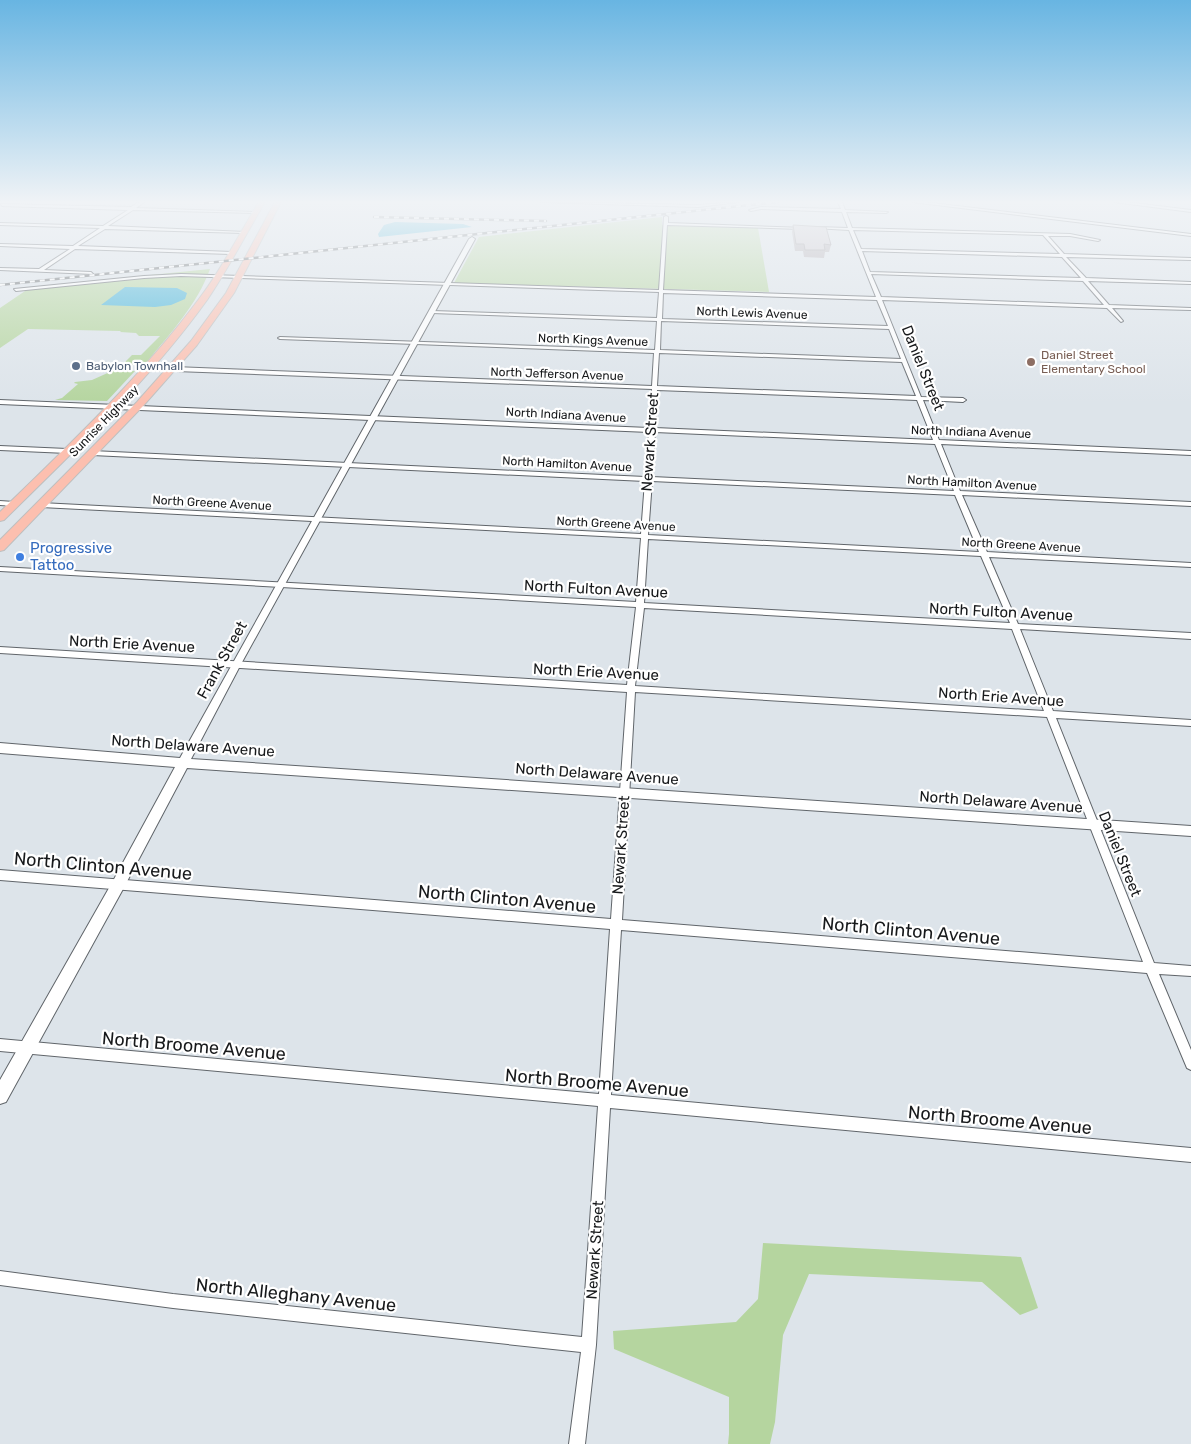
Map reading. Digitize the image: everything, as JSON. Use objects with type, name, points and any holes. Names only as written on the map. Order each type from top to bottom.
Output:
[{"type":"highway","name":"Sunrise Highway","points":[[0,518],[149,368],[187,321],[221,269]]},
{"type":"highway","name":"Sunrise Highway","points":[[0,547],[172,369],[215,316],[244,269]]},
{"type":"street","points":[[8,269],[91,273]]},
{"type":"street","name":"Frank Street","points":[[0,1096],[118,885],[236,664],[455,269]]},
{"type":"street","name":"Newark Street","points":[[577,1444],[589,1345],[631,688],[640,605],[662,269]]},
{"type":"street","name":"Daniel Street","points":[[868,269],[958,494],[1015,626],[1150,968],[1191,1064]]},
{"type":"street","points":[[1074,269],[1121,321]]},
{"type":"street","points":[[870,273],[1191,283]]},
{"type":"street","points":[[16,290],[159,276],[1191,309]]},
{"type":"street","name":"North Lewis Avenue","points":[[432,312],[892,328]]},
{"type":"street","name":"North Kings Avenue","points":[[280,338],[905,361]]},
{"type":"street","name":"North Jefferson Avenue","points":[[149,368],[964,400]]},
{"type":"street","name":"North Indiana Avenue","points":[[0,402],[1191,453]]},
{"type":"street","points":[[0,448],[67,452]]},
{"type":"street","name":"North Hamilton Avenue","points":[[92,453],[1191,504]]},
{"type":"street","points":[[0,504],[14,504]]},
{"type":"street","name":"North Greene Avenue","points":[[41,505],[1191,565]]},
{"type":"street","name":"North Fulton Avenue","points":[[0,569],[1191,636]]},
{"type":"street","name":"North Erie Avenue","points":[[0,650],[1191,722]]},
{"type":"street","name":"North Delaware Avenue","points":[[0,748],[183,763],[1191,831]]},
{"type":"street","name":"North Clinton Avenue","points":[[0,875],[1191,971]]},
{"type":"street","name":"North Broome Avenue","points":[[0,1045],[1191,1155]]},
{"type":"street","name":"North Alleghany Avenue","points":[[0,1278],[173,1301],[589,1345]]},
{"type":"green space","points":[[210,269],[191,306],[174,329],[147,362],[137,365],[125,362],[132,355],[141,355],[160,336],[139,336],[136,333],[121,331],[28,329],[0,348],[0,308],[31,287]]},
{"type":"green space","points":[[461,269],[765,269],[769,292],[454,283]]},
{"type":"green space","points":[[119,370],[135,371],[107,401],[55,400],[62,398],[78,384],[75,382],[92,380]]},
{"type":"green space","points":[[763,1243],[1021,1257],[1038,1308],[1020,1315],[982,1282],[809,1274],[783,1335],[775,1422],[770,1444],[728,1444],[729,1397],[614,1349],[613,1331],[736,1322],[758,1299]]},
{"type":"water","points":[[125,287],[177,288],[187,293],[185,299],[171,305],[155,307],[101,305]]},
{"type":"railway","points":[[0,285],[146,269]]},
{"type":"place","name":"Daniel Street Elementary School","points":[[1031,362]]},
{"type":"place","name":"Babylon Townhall","points":[[76,366]]},
{"type":"place","name":"Progressive Tattoo","points":[[20,557]]}]
